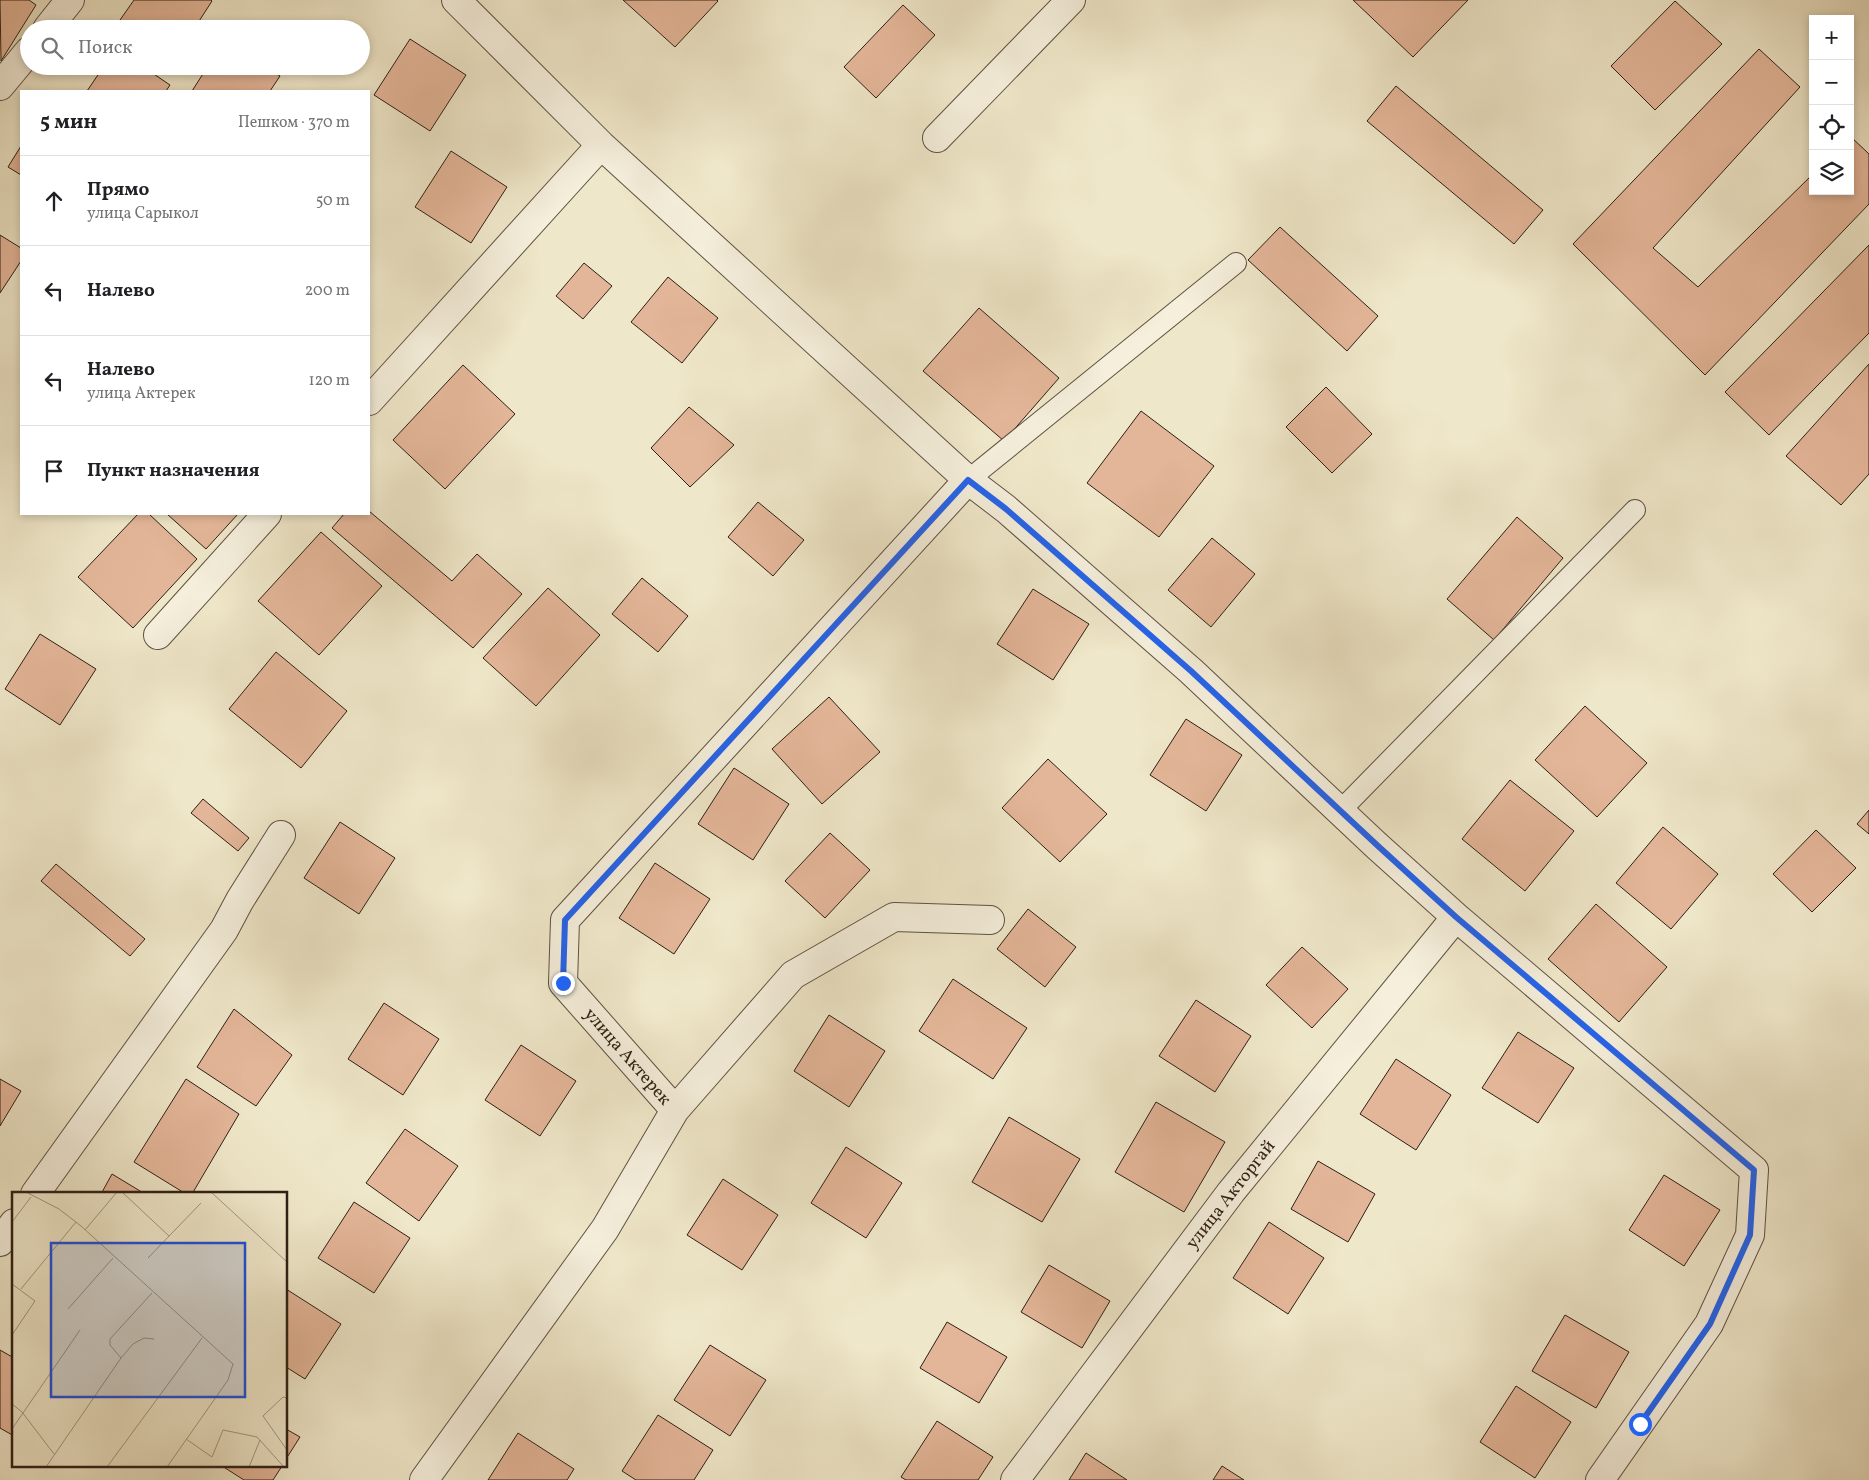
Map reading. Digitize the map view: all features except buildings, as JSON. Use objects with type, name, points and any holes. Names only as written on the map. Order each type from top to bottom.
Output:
[{"type":"street","points":[[53,20],[70,0]]},
{"type":"street","points":[[456,0],[601,145],[968,480],[1006,509],[1191,671],[1456,917],[1754,1170],[1750,1235],[1710,1324],[1600,1480]]},
{"type":"street","points":[[937,138],[1070,0]]},
{"type":"street","points":[[0,86],[20,62]]},
{"type":"street","points":[[370,400],[601,145]]},
{"type":"street","name":"улица Актерек","points":[[424,1480],[605,1229],[675,1110],[563,983],[565,920],[968,480]]},
{"type":"street","points":[[158,635],[266,515]]},
{"type":"street","points":[[35,1192],[224,930],[240,900],[281,835]]},
{"type":"street","points":[[675,1110],[793,974],[894,917],[990,920]]},
{"type":"street","name":"улица Акторгай","points":[[1015,1480],[1231,1192],[1456,917]]},
{"type":"street","points":[[0,1242],[12,1226]]},
{"type":"lane","points":[[968,480],[1236,263]]},
{"type":"lane","points":[[1340,811],[1635,510]]},
{"type":"route","points":[[563,983],[565,920],[968,480],[1006,509],[1191,671],[1456,917],[1754,1170],[1750,1235],[1710,1324],[1640,1424]]}]
